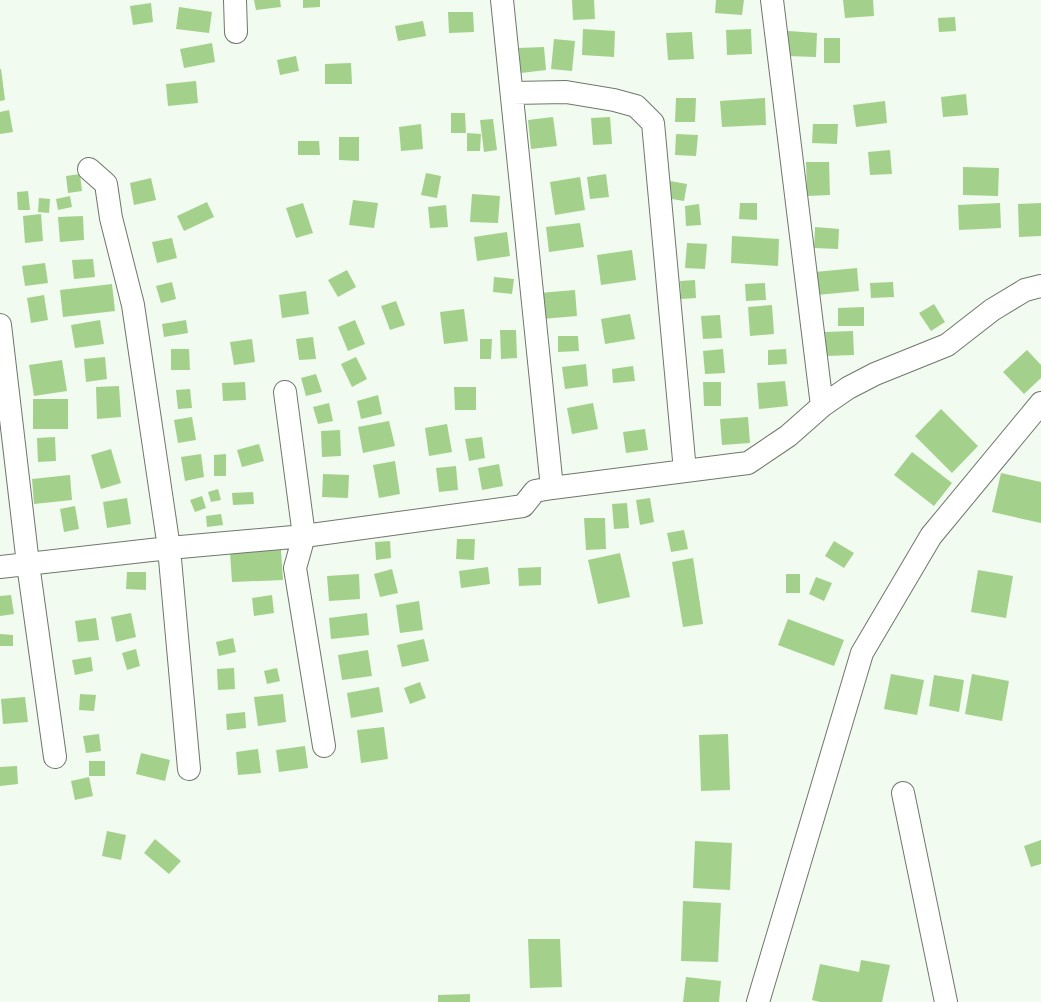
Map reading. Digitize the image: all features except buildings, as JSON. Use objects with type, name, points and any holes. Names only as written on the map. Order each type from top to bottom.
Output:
[{"type":"street","points":[[235,0],[236,32]]},
{"type":"street","points":[[502,0],[552,488]]},
{"type":"street","points":[[772,0],[822,406]]},
{"type":"street","points":[[512,93],[566,92],[614,100],[636,106],[653,123],[685,471]]},
{"type":"street","points":[[89,168],[106,184],[111,218],[133,305],[169,548],[189,769]]},
{"type":"street","points":[[0,568],[169,548],[304,536],[523,506],[535,491],[748,463],[788,436],[822,406],[848,388],[875,374],[947,344],[992,310],[1024,290],[1041,286]]},
{"type":"street","points":[[0,325],[28,564],[55,757]]},
{"type":"street","points":[[285,392],[304,536],[295,568],[324,746]]},
{"type":"street","points":[[758,1002],[862,653],[931,536],[1041,403]]},
{"type":"street","points":[[903,793],[946,1002]]}]
